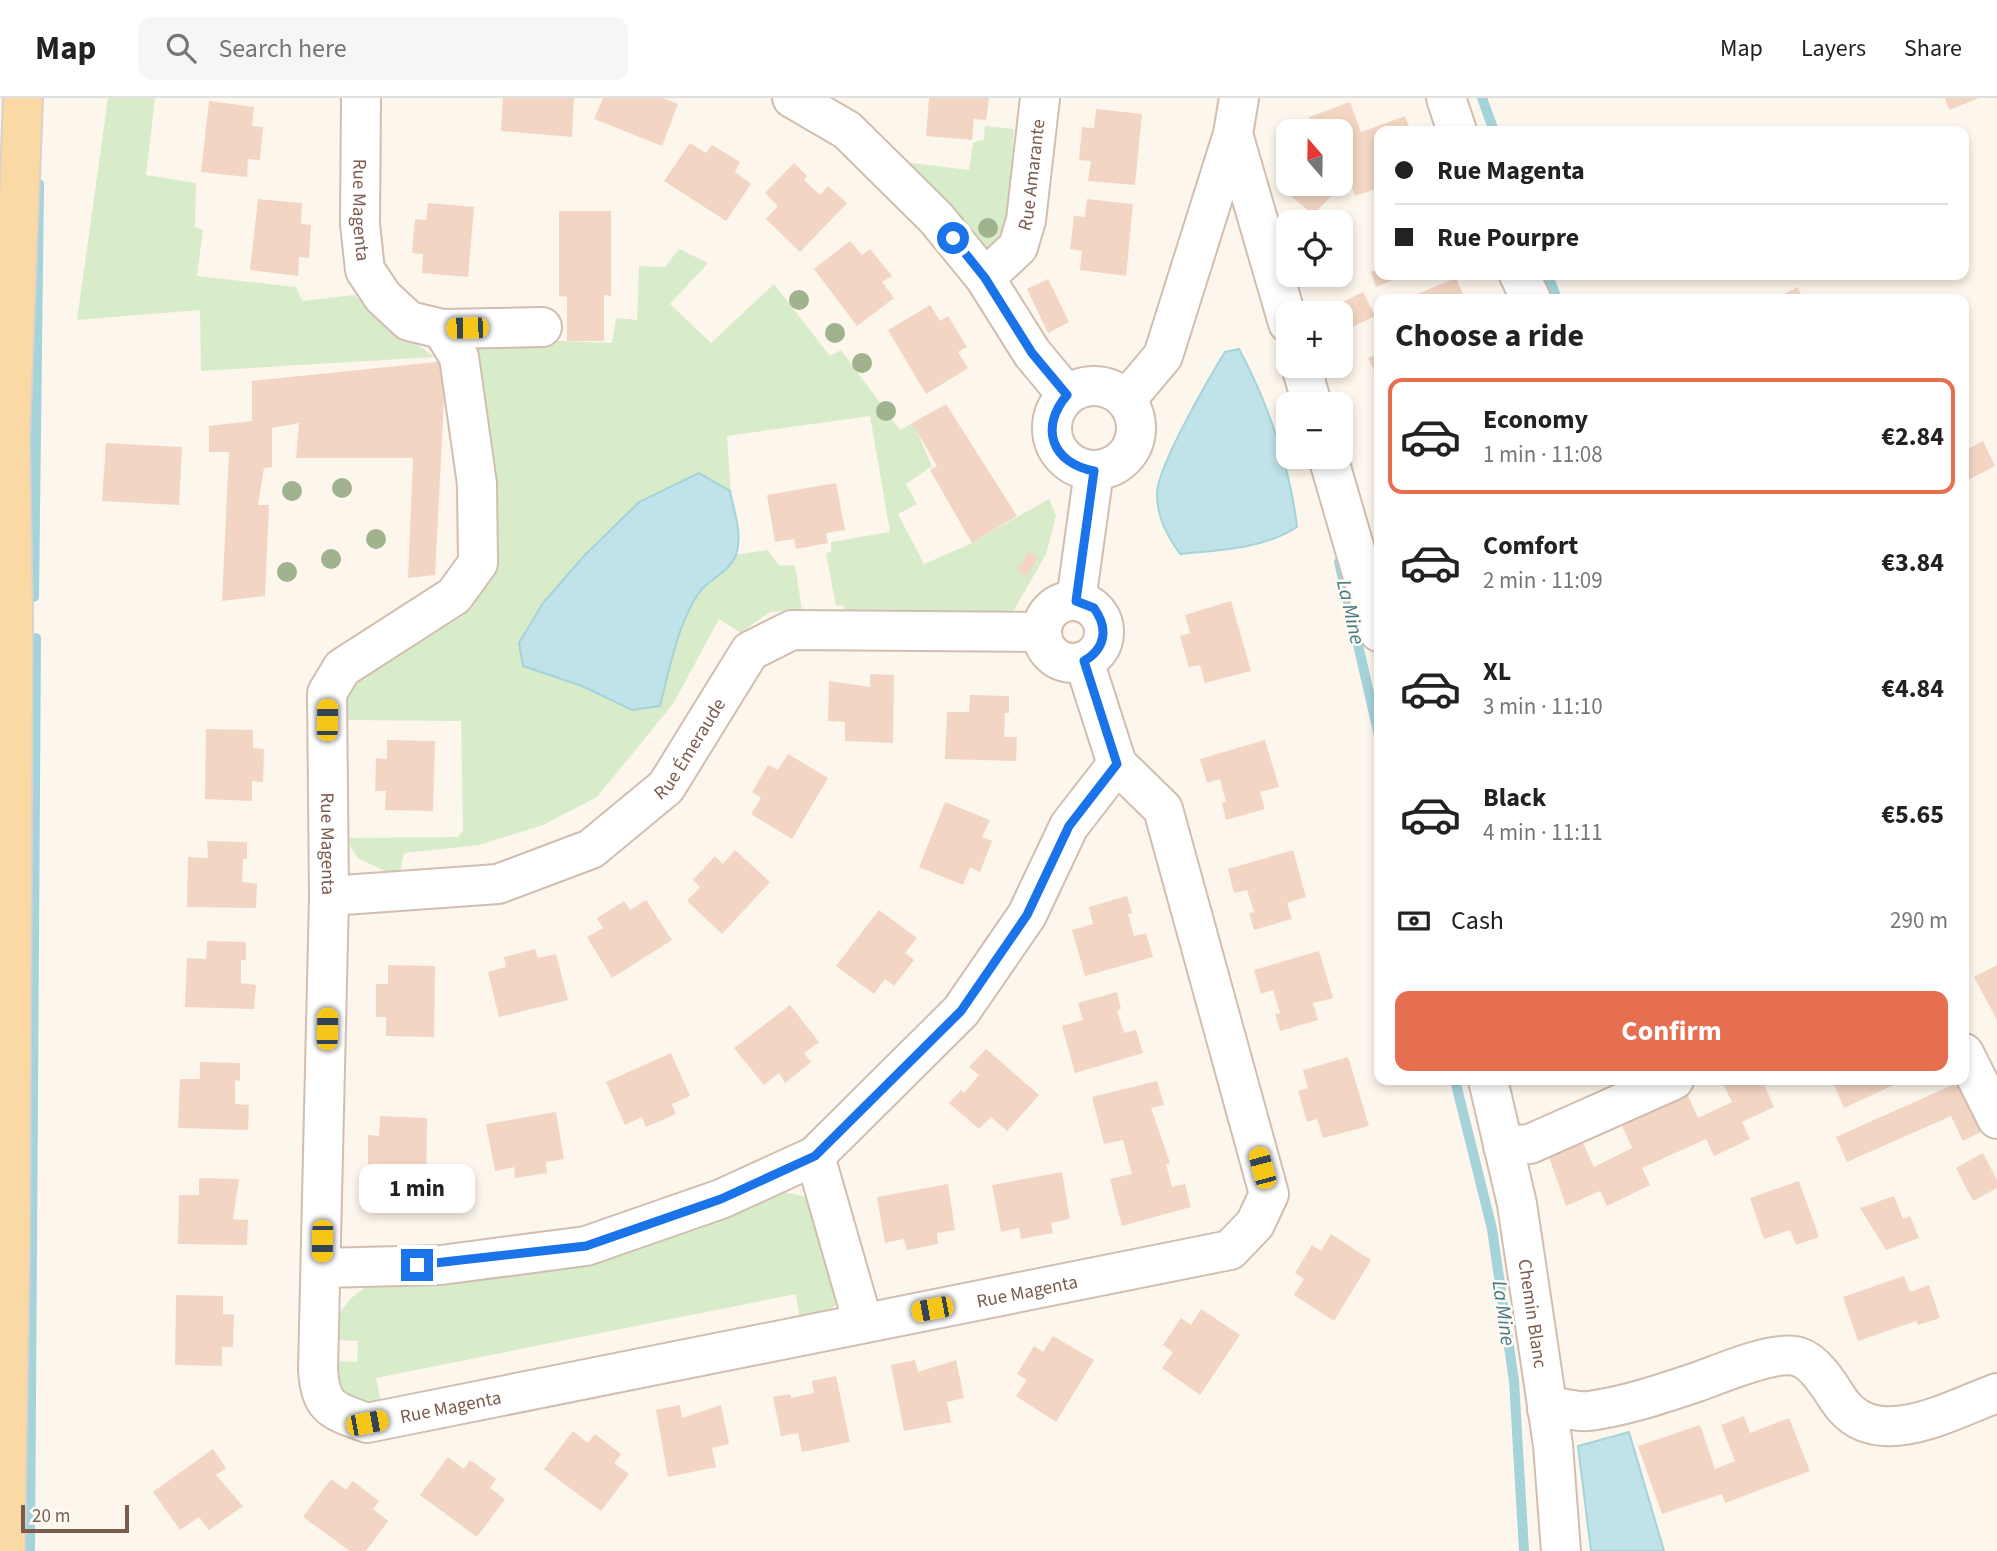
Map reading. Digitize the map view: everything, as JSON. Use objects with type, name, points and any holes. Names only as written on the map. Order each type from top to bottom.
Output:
[{"type":"main road","points":[[5,1551],[10,1258],[13,622],[10,438],[23,98]]},
{"type":"main road","points":[[0,343],[10,438]]},
{"type":"street","name":"Rue Magenta","points":[[361,98],[360,224],[365,270],[383,298],[409,321],[442,329],[459,357],[477,484],[478,563],[454,596],[342,668],[327,693],[330,896],[318,1339],[320,1394],[335,1411],[367,1423],[1230,1250],[1255,1224],[1269,1194],[1163,809],[1117,764],[1084,661]]},
{"type":"street","points":[[792,98],[847,130],[936,218],[985,278],[1018,332],[1067,395]]},
{"type":"street","name":"Rue Amarante","points":[[985,278],[1018,247],[1026,220],[1040,98]]},
{"type":"street","points":[[1446,98],[1455,126]]},
{"type":"street","points":[[1236,116],[1282,301]]},
{"type":"street","points":[[1126,400],[1163,356],[1236,116]]},
{"type":"street","points":[[442,329],[542,327]]},
{"type":"street","points":[[1104,387],[1126,400],[1137,425],[1136,439],[1120,462],[1094,471],[1070,463],[1054,442],[1053,417],[1067,395],[1078,388],[1104,387]]},
{"type":"street","points":[[1331,469],[1374,615]]},
{"type":"street","points":[[1076,601],[1094,471]]},
{"type":"street","points":[[1076,601],[1094,608],[1104,628],[1100,648],[1084,661],[1064,662],[1055,658],[1043,642],[1043,621],[1056,605],[1076,601]]},
{"type":"street","name":"Rue Émeraude","points":[[330,896],[498,884],[591,849],[666,787],[750,651],[792,630],[1041,632]]},
{"type":"street","points":[[321,1268],[441,1265],[586,1246],[721,1199],[815,1156],[961,1011],[1027,915],[1069,826],[1117,764]]},
{"type":"street","points":[[1969,1063],[1997,1119]]},
{"type":"street","name":"Chemin Blanc","points":[[1489,1085],[1517,1204],[1547,1409],[1561,1551]]},
{"type":"street","points":[[1503,1146],[1530,1144],[1663,1085]]},
{"type":"street","points":[[815,1156],[863,1323]]},
{"type":"street","points":[[1547,1409],[1586,1412],[1644,1400],[1775,1357],[1799,1357],[1814,1367],[1846,1411],[1865,1424],[1886,1427],[1913,1423],[1997,1393]]},
{"type":"green space","points":[[108,98],[155,98],[146,175],[196,183],[195,227],[203,230],[197,276],[296,287],[302,301],[354,295],[434,357],[201,371],[200,310],[77,320]]},
{"type":"green space","points":[[985,126],[1014,129],[1008,229],[986,259],[905,162],[969,170],[973,143],[984,139]]},
{"type":"green space","points":[[679,249],[708,263],[670,304],[711,343],[774,284],[830,356],[841,350],[900,430],[913,423],[932,466],[906,484],[917,504],[898,514],[924,564],[968,545],[1049,499],[1056,516],[1046,554],[1014,610],[999,616],[845,612],[843,605],[836,606],[826,553],[831,552],[831,542],[890,532],[870,416],[727,436],[735,555],[768,550],[779,566],[795,565],[802,610],[770,612],[741,633],[719,619],[673,704],[597,797],[543,825],[479,845],[404,853],[399,878],[358,858],[344,838],[458,837],[463,830],[461,721],[341,720],[344,694],[464,615],[491,577],[477,349],[486,341],[510,339],[612,343],[616,318],[637,320],[639,266],[665,267]]},
{"type":"green space","points":[[776,1190],[811,1198],[839,1300],[831,1310],[800,1319],[796,1294],[376,1378],[381,1402],[366,1404],[341,1393],[331,1361],[357,1362],[358,1341],[332,1340],[337,1320],[353,1297],[377,1281]]},
{"type":"water","points":[[1239,349],[1259,391],[1276,436],[1276,469],[1286,469],[1297,527],[1256,544],[1180,554],[1161,519],[1157,503],[1159,482],[1174,444],[1225,352]]},
{"type":"water","points":[[699,473],[730,491],[737,523],[738,547],[730,565],[702,589],[687,614],[660,706],[632,710],[582,686],[523,666],[519,643],[543,603],[583,557],[639,502]]},
{"type":"water","points":[[1629,1432],[1664,1551],[1591,1551],[1578,1446]]},
{"type":"building","points":[[503,98],[574,98],[572,137],[501,131]]},
{"type":"building","points":[[603,98],[662,98],[678,104],[662,146],[594,119]]},
{"type":"building","points":[[929,98],[989,98],[986,120],[974,119],[972,140],[926,136]]},
{"type":"building","points":[[1945,98],[1979,98],[1949,110]]},
{"type":"building","points":[[209,101],[254,107],[252,126],[263,127],[260,160],[248,159],[247,177],[201,172]]},
{"type":"building","points":[[1350,102],[1361,132],[1374,127],[1374,190],[1355,196],[1353,189],[1353,119],[1309,117]]},
{"type":"building","points":[[1096,109],[1142,114],[1135,185],[1088,181],[1091,161],[1079,160],[1082,127],[1094,128]]},
{"type":"building","points":[[1405,116],[1409,126],[1378,126]]},
{"type":"building","points":[[690,143],[706,153],[712,145],[740,162],[735,172],[751,184],[726,221],[664,181]]},
{"type":"building","points":[[794,163],[807,176],[804,180],[820,195],[828,186],[847,203],[800,252],[766,219],[778,206],[765,193]]},
{"type":"building","points":[[1291,196],[1331,196],[1318,210],[1307,210]]},
{"type":"building","points":[[258,199],[302,203],[301,224],[311,225],[309,258],[299,257],[298,276],[250,270]]},
{"type":"building","points":[[1087,199],[1133,204],[1126,276],[1080,270],[1082,251],[1070,249],[1074,216],[1085,217]]},
{"type":"building","points":[[428,203],[474,207],[468,277],[422,273],[423,254],[412,253],[415,219],[426,220]]},
{"type":"building","points":[[559,211],[611,211],[611,296],[604,295],[604,341],[567,341],[567,297],[559,296]]},
{"type":"building","points":[[850,241],[862,255],[870,249],[892,276],[882,282],[894,298],[857,326],[814,269]]},
{"type":"building","points":[[1374,271],[1374,280],[1392,280],[1376,287],[1371,272]]},
{"type":"building","points":[[1048,279],[1069,322],[1048,333],[1027,289]]},
{"type":"building","points":[[1457,280],[1463,294],[1417,294]]},
{"type":"building","points":[[1798,287],[1801,294],[1784,294]]},
{"type":"building","points":[[1363,292],[1374,316],[1353,327],[1353,301],[1345,301]]},
{"type":"building","points":[[930,305],[940,321],[948,316],[967,347],[958,352],[968,368],[926,394],[888,330]]},
{"type":"building","points":[[1374,355],[1374,371],[1368,358]]},
{"type":"building","points":[[446,361],[435,575],[408,578],[413,458],[296,458],[299,423],[272,428],[272,467],[264,468],[258,505],[269,505],[265,596],[222,601],[229,452],[209,452],[209,426],[252,421],[252,381]]},
{"type":"building","points":[[946,404],[1017,516],[972,543],[930,470],[937,466],[912,423]]},
{"type":"building","points":[[1983,441],[1995,466],[1969,479],[1969,448]]},
{"type":"building","points":[[106,443],[182,447],[179,505],[102,501]]},
{"type":"building","points":[[836,483],[845,530],[826,533],[828,543],[796,549],[794,539],[775,542],[767,495]]},
{"type":"building","points":[[1029,551],[1038,558],[1026,577],[1017,570]]},
{"type":"building","points":[[1231,601],[1251,671],[1205,683],[1200,665],[1189,667],[1180,636],[1190,633],[1185,615]]},
{"type":"building","points":[[870,674],[894,675],[893,743],[845,741],[845,722],[828,721],[829,681],[870,687]]},
{"type":"building","points":[[970,695],[1009,696],[1004,737],[1017,737],[1016,761],[945,759],[947,712],[969,712]]},
{"type":"building","points":[[206,729],[253,730],[253,748],[264,749],[263,782],[252,781],[252,801],[205,799]]},
{"type":"building","points":[[387,740],[435,741],[433,811],[385,810],[386,791],[375,791],[376,758],[387,759]]},
{"type":"building","points":[[1265,740],[1279,787],[1260,792],[1265,809],[1226,820],[1222,803],[1226,802],[1220,779],[1207,783],[1200,759]]},
{"type":"building","points":[[788,754],[828,778],[792,839],[751,814],[761,798],[752,792],[768,765],[778,770]]},
{"type":"building","points":[[945,802],[990,820],[982,837],[992,841],[980,872],[970,867],[963,885],[919,867]]},
{"type":"building","points":[[207,841],[247,842],[247,859],[243,859],[242,882],[257,884],[256,908],[187,907],[188,857],[208,858]]},
{"type":"building","points":[[735,850],[770,882],[722,934],[687,901],[700,887],[693,880],[715,856],[723,864]]},
{"type":"building","points":[[1293,850],[1306,897],[1287,903],[1292,919],[1254,930],[1249,913],[1254,912],[1247,890],[1234,893],[1228,869]]},
{"type":"building","points":[[1127,896],[1132,913],[1128,914],[1134,936],[1146,933],[1153,957],[1085,976],[1072,930],[1093,924],[1089,907]]},
{"type":"building","points":[[646,900],[672,940],[612,978],[587,937],[603,928],[597,918],[624,901],[630,910]]},
{"type":"building","points":[[879,910],[917,938],[905,953],[914,960],[894,986],[885,979],[874,994],[836,966]]},
{"type":"building","points":[[207,941],[246,942],[246,960],[241,960],[241,983],[256,985],[254,1009],[185,1007],[187,958],[206,959]]},
{"type":"building","points":[[535,949],[538,958],[556,954],[568,1000],[499,1017],[488,972],[506,967],[504,957]]},
{"type":"building","points":[[1319,951],[1333,998],[1313,1003],[1318,1020],[1280,1031],[1275,1014],[1280,1013],[1273,990],[1261,994],[1254,970]]},
{"type":"building","points":[[388,965],[435,966],[434,1037],[386,1036],[386,1017],[376,1017],[376,984],[388,984]]},
{"type":"building","points":[[1997,965],[1997,1020],[1974,977]]},
{"type":"building","points":[[1117,992],[1121,1009],[1117,1011],[1124,1033],[1136,1030],[1143,1053],[1075,1073],[1062,1026],[1083,1020],[1078,1003]]},
{"type":"building","points":[[790,1005],[819,1042],[804,1053],[811,1062],[785,1083],[779,1073],[764,1085],[734,1048]]},
{"type":"building","points":[[986,1049],[1039,1095],[1007,1131],[991,1117],[979,1129],[949,1103],[961,1090],[964,1093],[979,1075],[969,1067]]},
{"type":"building","points":[[671,1053],[690,1096],[672,1104],[676,1114],[646,1127],[642,1117],[625,1125],[606,1082]]},
{"type":"building","points":[[1348,1057],[1369,1126],[1323,1138],[1317,1119],[1307,1122],[1298,1091],[1308,1088],[1303,1070]]},
{"type":"building","points":[[200,1062],[240,1063],[240,1081],[235,1080],[235,1104],[249,1105],[248,1130],[178,1128],[180,1079],[200,1079]]},
{"type":"building","points":[[1157,1081],[1164,1105],[1151,1108],[1170,1163],[1166,1164],[1172,1187],[1185,1184],[1191,1207],[1122,1226],[1110,1179],[1132,1174],[1123,1140],[1104,1144],[1092,1097]]},
{"type":"building","points":[[1724,1085],[1764,1085],[1774,1107],[1742,1122],[1750,1139],[1714,1156],[1706,1139],[1642,1168],[1650,1185],[1607,1206],[1600,1191],[1566,1206],[1549,1157],[1583,1143],[1594,1167],[1632,1148],[1621,1123],[1687,1093],[1698,1118],[1732,1102]]},
{"type":"building","points":[[1834,1085],[1894,1085],[1844,1108]]},
{"type":"building","points":[[1953,1085],[1958,1085],[1981,1132],[1963,1141],[1951,1116],[1847,1162],[1836,1137]]},
{"type":"building","points":[[556,1112],[564,1159],[546,1162],[547,1173],[515,1178],[514,1167],[495,1171],[486,1124]]},
{"type":"building","points":[[380,1116],[427,1118],[426,1188],[378,1187],[379,1169],[368,1168],[368,1135],[379,1136]]},
{"type":"building","points":[[1983,1153],[1997,1180],[1997,1188],[1973,1201],[1956,1168]]},
{"type":"building","points":[[1062,1172],[1070,1219],[1051,1223],[1053,1233],[1021,1239],[1019,1228],[1001,1232],[992,1185]]},
{"type":"building","points":[[199,1178],[239,1179],[233,1219],[248,1220],[247,1245],[178,1244],[179,1195],[199,1195]]},
{"type":"building","points":[[1799,1181],[1819,1237],[1796,1245],[1790,1230],[1764,1239],[1750,1198]]},
{"type":"building","points":[[948,1184],[955,1230],[937,1233],[938,1244],[907,1250],[904,1239],[885,1243],[877,1197]]},
{"type":"building","points":[[1894,1196],[1903,1219],[1910,1216],[1919,1238],[1886,1250],[1860,1208]]},
{"type":"building","points":[[1331,1234],[1371,1260],[1334,1321],[1294,1295],[1304,1279],[1295,1273],[1312,1245],[1321,1251]]},
{"type":"building","points":[[1904,1276],[1910,1292],[1929,1285],[1940,1318],[1918,1325],[1916,1321],[1858,1341],[1843,1297]]},
{"type":"building","points":[[176,1295],[223,1296],[223,1314],[234,1315],[233,1347],[222,1347],[222,1366],[175,1365]]},
{"type":"building","points":[[1201,1309],[1240,1335],[1200,1395],[1162,1368],[1173,1352],[1163,1345],[1181,1318],[1191,1325]]},
{"type":"building","points":[[1053,1336],[1094,1360],[1056,1422],[1016,1396],[1027,1380],[1017,1374],[1034,1346],[1043,1352]]},
{"type":"building","points":[[915,1360],[918,1372],[956,1360],[964,1398],[947,1402],[951,1422],[904,1431],[891,1365]]},
{"type":"building","points":[[836,1376],[850,1442],[802,1452],[798,1433],[781,1436],[773,1397],[790,1394],[791,1398],[814,1393],[812,1381]]},
{"type":"building","points":[[680,1405],[682,1418],[721,1405],[729,1444],[712,1448],[716,1467],[668,1477],[656,1410]]},
{"type":"building","points":[[1744,1416],[1750,1433],[1789,1418],[1810,1471],[1725,1503],[1722,1494],[1662,1514],[1638,1446],[1700,1425],[1715,1469],[1735,1461],[1721,1425]]},
{"type":"building","points":[[573,1431],[588,1443],[595,1434],[621,1454],[614,1463],[629,1474],[601,1511],[544,1469]]},
{"type":"building","points":[[213,1449],[226,1468],[216,1475],[243,1506],[209,1530],[199,1517],[180,1530],[153,1492]]},
{"type":"building","points":[[448,1457],[464,1469],[470,1460],[496,1479],[490,1488],[505,1499],[477,1537],[420,1495]]},
{"type":"building","points":[[331,1479],[346,1490],[353,1481],[379,1501],[373,1509],[388,1521],[366,1551],[350,1551],[303,1517]]},
{"type":"waterway","name":"La Mine","points":[[1482,98],[1492,126]]},
{"type":"waterway","points":[[34,597],[39,184]]},
{"type":"waterway","name":"La Mine","points":[[1550,280],[1555,294]]},
{"type":"waterway","name":"La Mine","points":[[1339,562],[1374,714]]},
{"type":"waterway","points":[[30,1551],[36,638]]},
{"type":"waterway","name":"La Mine","points":[[1456,1085],[1492,1229],[1514,1381],[1524,1551]]},
{"type":"route","points":[[417,1265],[441,1265],[586,1246],[721,1199],[815,1156],[961,1011],[1027,915],[1069,826],[1117,764],[1084,661],[1100,648],[1104,628],[1101,617],[1094,608],[1076,601],[1094,471],[1070,463],[1060,454],[1054,442],[1053,417],[1058,405],[1067,395],[1032,353],[985,278],[953,238]]}]
